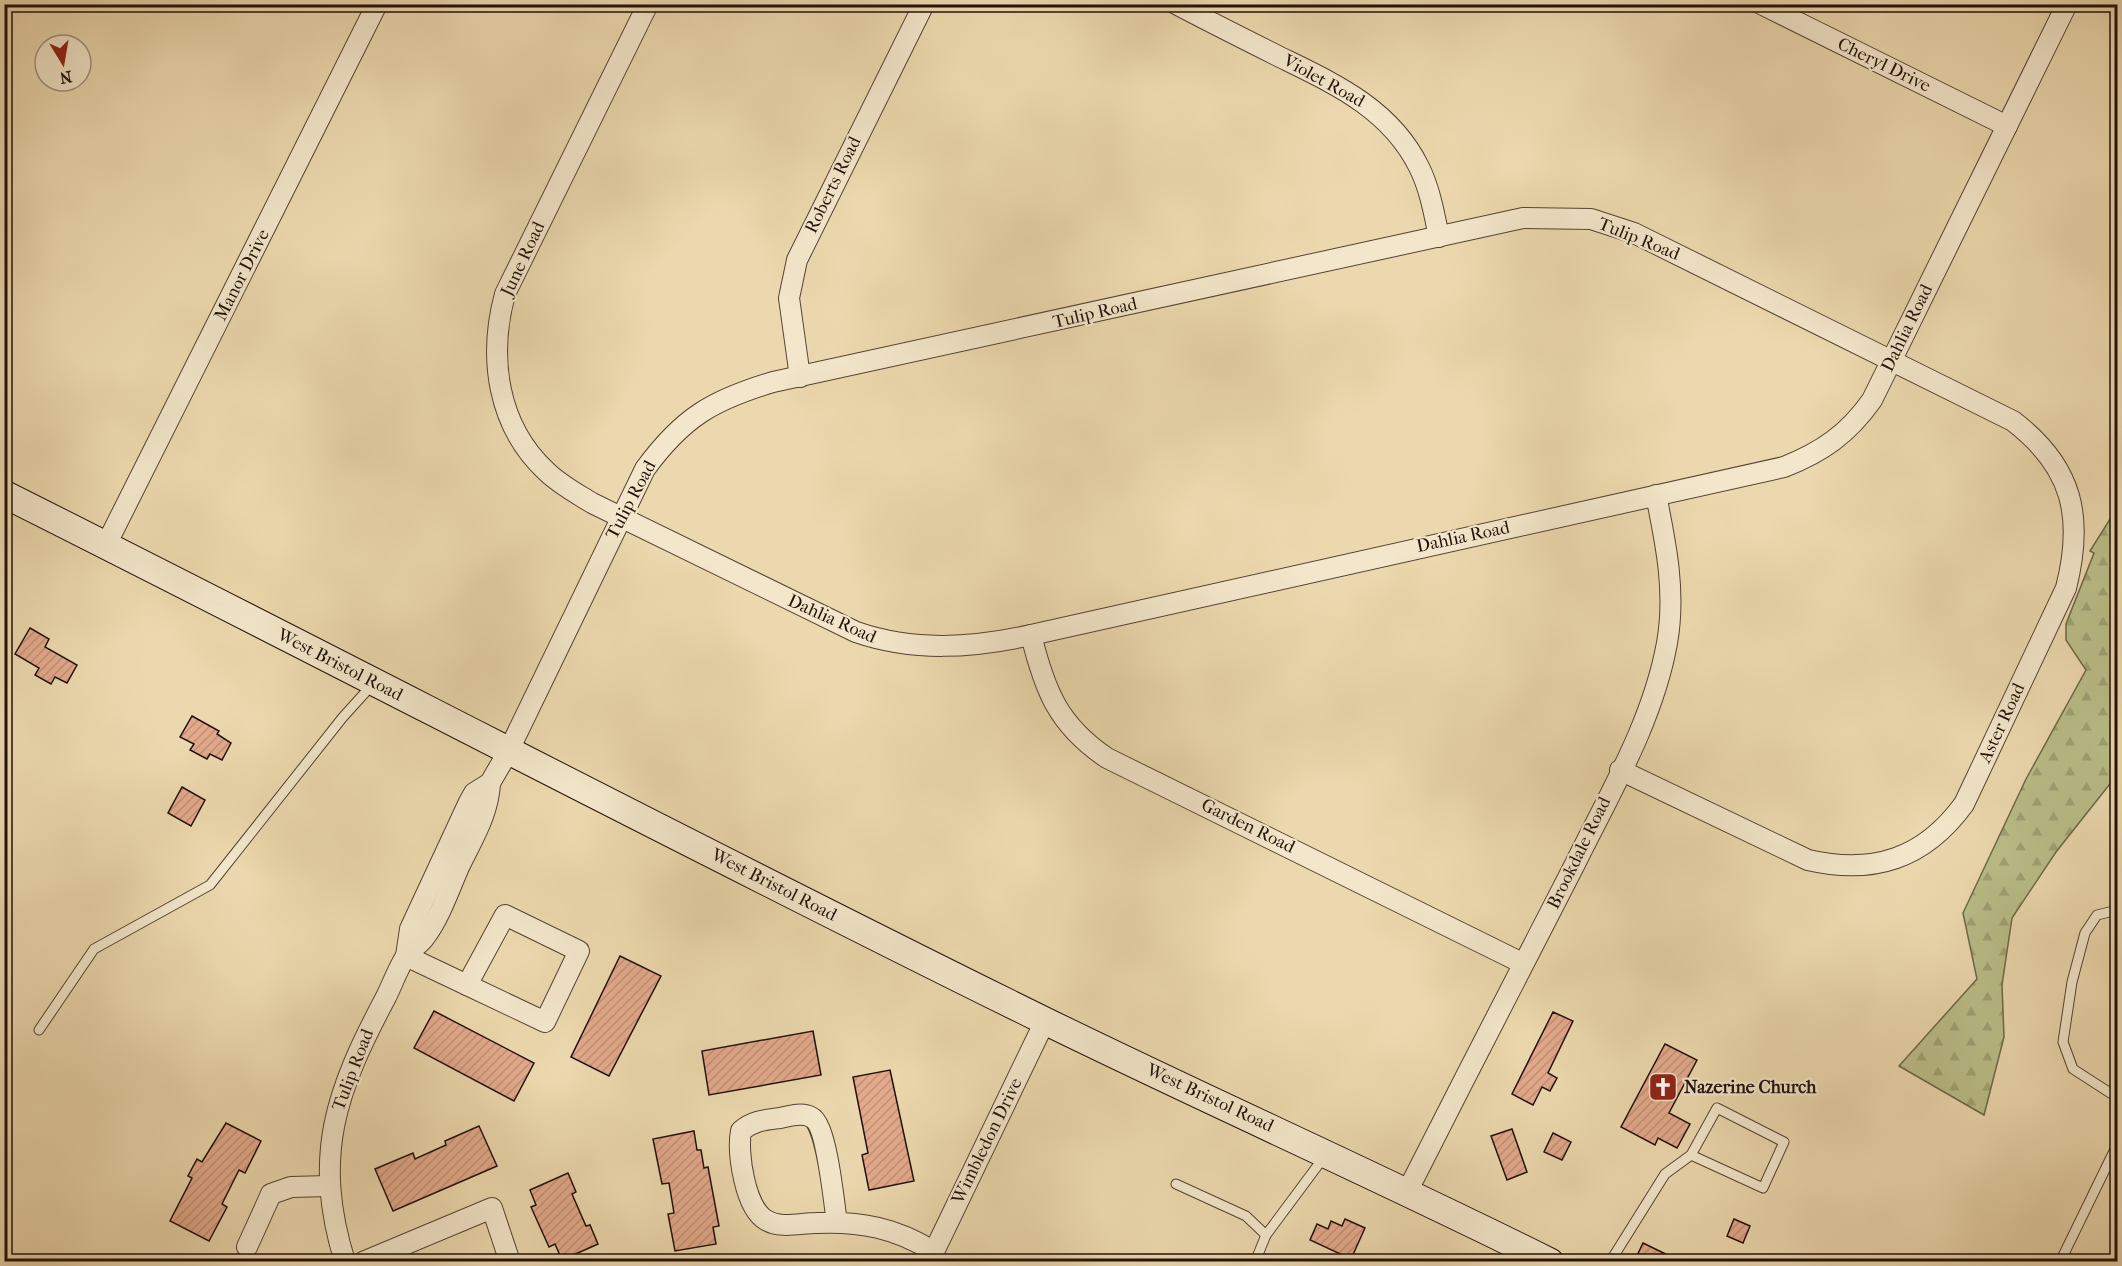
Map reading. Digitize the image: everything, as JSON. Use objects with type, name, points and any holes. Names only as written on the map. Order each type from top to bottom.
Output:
[{"type":"main road","name":"West Bristol Road","points":[[4,494],[508,752],[1045,1021],[1408,1190],[1550,1262]]},
{"type":"street","name":"Manor Drive","points":[[106,545],[377,4]]},
{"type":"street","name":"June Road","points":[[621,518],[562,485],[531,456],[509,419],[501,392],[496,340],[499,316],[512,277],[648,4]]},
{"type":"street","name":"Roberts Road","points":[[800,377],[789,298],[797,260],[816,216],[924,4]]},
{"type":"street","name":"Violet Road","points":[[1176,4],[1333,83],[1377,111],[1390,124],[1418,165],[1432,206],[1439,237]]},
{"type":"street","name":"Cheryl Drive","points":[[1761,4],[2007,126]]},
{"type":"street","name":"Dahlia Road","points":[[621,518],[828,620],[884,641],[942,647],[993,644],[1784,467],[1813,455],[1847,430],[1861,415],[1892,360],[2067,4]]},
{"type":"street","name":"Tulip Road","points":[[345,1262],[330,1206],[331,1140],[341,1093],[369,1026],[406,956],[425,937],[451,885],[489,803],[490,783],[508,752],[645,469],[686,423],[721,399],[773,382],[1523,218],[1591,219],[1634,233],[1892,360]]},
{"type":"street","name":"Aster Road","points":[[1620,771],[1797,857],[1832,866],[1870,866],[1903,855],[1933,838],[1964,804],[2066,588],[2073,558],[2074,517],[2063,478],[2053,459],[2035,438],[2013,421],[1892,360]]},
{"type":"street","name":"Brookdale Road","points":[[1408,1190],[1620,771],[1653,700],[1667,640],[1670,571],[1656,495]]},
{"type":"street","name":"Garden Road","points":[[1031,635],[1040,672],[1063,719],[1077,736],[1107,758],[1522,963]]},
{"type":"street","points":[[406,956],[467,985],[545,1022],[579,951],[505,915],[467,985]]},
{"type":"street","name":"Wimbledon Drive","points":[[932,1257],[1045,1021]]},
{"type":"street","points":[[837,1223],[823,1137],[817,1122],[812,1117],[802,1114],[750,1123],[741,1131],[741,1155],[755,1210],[766,1220],[776,1224],[837,1223],[881,1227],[913,1238],[932,1257]]},
{"type":"street","points":[[247,1247],[271,1194],[291,1187],[329,1186]]},
{"type":"street","points":[[363,1262],[414,1252],[492,1208],[510,1262]]},
{"type":"lane","points":[[39,1030],[94,949],[210,885],[343,717],[374,683]]},
{"type":"lane","points":[[2118,910],[2097,915],[2085,933],[2072,982],[2063,1042],[2073,1069],[2118,1098]]},
{"type":"lane","points":[[1610,1262],[1665,1174],[1691,1155],[1717,1108],[1784,1142],[1763,1188],[1691,1155]]},
{"type":"lane","points":[[2061,1262],[2118,1143]]},
{"type":"lane","points":[[1255,1262],[1266,1235],[1328,1153]]},
{"type":"lane","points":[[1176,1184],[1246,1216],[1266,1235]]},
{"type":"green space","points":[[2117,508],[2117,775],[2056,852],[2012,918],[2002,985],[2004,1037],[1984,1115],[1899,1066],[1977,979],[1963,913],[2026,779],[2086,670],[2066,640],[2066,624],[2094,553],[2090,551]]},
{"type":"building","points":[[30,628],[49,639],[45,647],[77,665],[67,683],[55,677],[51,684],[35,675],[39,668],[15,654]]},
{"type":"building","points":[[192,716],[219,731],[217,734],[231,743],[222,760],[210,754],[207,759],[190,750],[194,744],[180,737]]},
{"type":"building","points":[[182,787],[205,800],[191,826],[168,813]]},
{"type":"building","points":[[620,956],[661,976],[609,1076],[571,1057]]},
{"type":"building","points":[[434,1011],[534,1063],[514,1101],[414,1048]]},
{"type":"building","points":[[1553,1012],[1573,1021],[1548,1073],[1557,1078],[1550,1091],[1542,1087],[1533,1105],[1512,1094]]},
{"type":"building","points":[[813,1031],[821,1075],[709,1095],[702,1051]]},
{"type":"building","name":"Nazerine Church","points":[[1665,1044],[1697,1060],[1669,1113],[1690,1124],[1677,1148],[1658,1138],[1655,1145],[1621,1127]]},
{"type":"building","points":[[890,1070],[914,1181],[869,1190],[862,1155],[868,1153],[853,1077]]},
{"type":"building","points":[[226,1123],[261,1141],[245,1173],[239,1170],[222,1204],[227,1207],[209,1241],[170,1221],[192,1178],[188,1176],[197,1159],[202,1162]]},
{"type":"building","points":[[479,1126],[497,1166],[393,1211],[375,1169],[413,1153],[415,1159],[446,1145],[445,1141]]},
{"type":"building","points":[[1512,1129],[1527,1172],[1507,1180],[1491,1136]]},
{"type":"building","points":[[694,1131],[697,1150],[701,1150],[704,1168],[708,1167],[719,1226],[713,1227],[716,1244],[675,1251],[668,1214],[674,1213],[669,1183],[662,1184],[653,1139]]},
{"type":"building","points":[[1553,1133],[1571,1142],[1562,1160],[1544,1152]]},
{"type":"building","points":[[568,1173],[576,1192],[572,1194],[586,1226],[590,1225],[598,1244],[562,1260],[555,1244],[549,1247],[531,1207],[536,1205],[530,1190]]},
{"type":"building","points":[[1345,1219],[1365,1228],[1351,1259],[1310,1240],[1317,1224],[1328,1229],[1331,1221],[1342,1226]]},
{"type":"building","points":[[1734,1219],[1750,1226],[1743,1243],[1727,1236]]},
{"type":"building","points":[[1643,1243],[1682,1262],[1634,1262]]},
{"type":"place","name":"Nazerine Church","points":[[1663,1087]]}]
